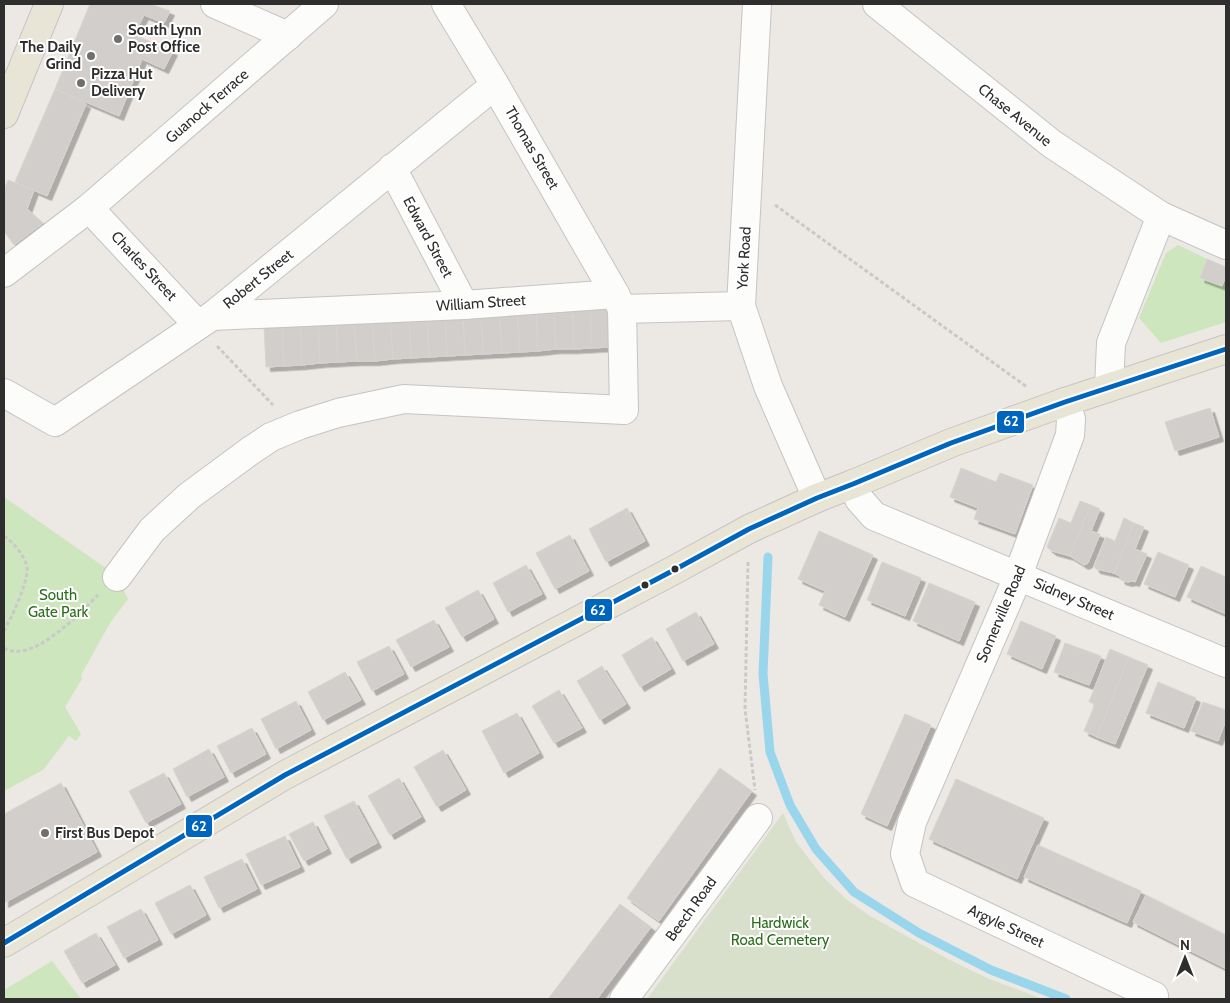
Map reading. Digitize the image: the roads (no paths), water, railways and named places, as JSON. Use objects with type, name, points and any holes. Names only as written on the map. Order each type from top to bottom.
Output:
[{"type":"main road","points":[[4,114],[50,4]]},
{"type":"main road","points":[[4,943],[285,775],[676,570],[749,529],[816,498],[951,443],[1053,406],[1226,349]]},
{"type":"street","points":[[215,4],[288,36]]},
{"type":"street","name":"Guanock Terrace","points":[[4,273],[89,208],[324,4]]},
{"type":"street","name":"Thomas Street","points":[[446,4],[495,85],[619,301]]},
{"type":"street","name":"York Road","points":[[757,4],[741,306],[768,386],[816,498]]},
{"type":"street","name":"Chase Avenue","points":[[877,4],[1052,144],[1161,216],[1226,245]]},
{"type":"street","name":"Robert Street","points":[[4,393],[54,422],[205,321],[495,85]]},
{"type":"street","name":"Edward Street","points":[[392,168],[464,305]]},
{"type":"street","name":"Charles Street","points":[[89,208],[205,321]]},
{"type":"street","points":[[1109,387],[1111,343],[1161,216]]},
{"type":"street","points":[[117,577],[152,530],[189,496],[271,437],[294,427],[338,413],[404,399],[624,410],[619,301]]},
{"type":"street","name":"William Street","points":[[205,321],[464,305],[619,301],[741,306]]},
{"type":"street","name":"Somerville Road","points":[[912,822],[1018,575],[1070,436],[1071,419],[1053,406]]},
{"type":"street","name":"Sidney Street","points":[[853,484],[859,499],[874,516],[1226,663]]},
{"type":"street","name":"Beech Road","points":[[624,999],[758,818]]},
{"type":"street","name":"Argyle Street","points":[[912,822],[906,854],[915,883],[1154,996]]},
{"type":"waterway","points":[[768,557],[763,674],[770,752],[790,805],[816,849],[854,892],[919,933],[991,970],[1066,999]]},
{"type":"place","name":"South Lynn Post Office","points":[[118,39]]},
{"type":"place","name":"The Daily Grind","points":[[91,56]]},
{"type":"place","name":"Pizza Hut Delivery","points":[[81,83]]},
{"type":"place","name":"First Bus Depot","points":[[45,833]]},
{"type":"park label","name":"South Gate Park","points":[[58,604]]},
{"type":"park label","name":"Hardwick Road Cemetery","points":[[780,932]]}]
